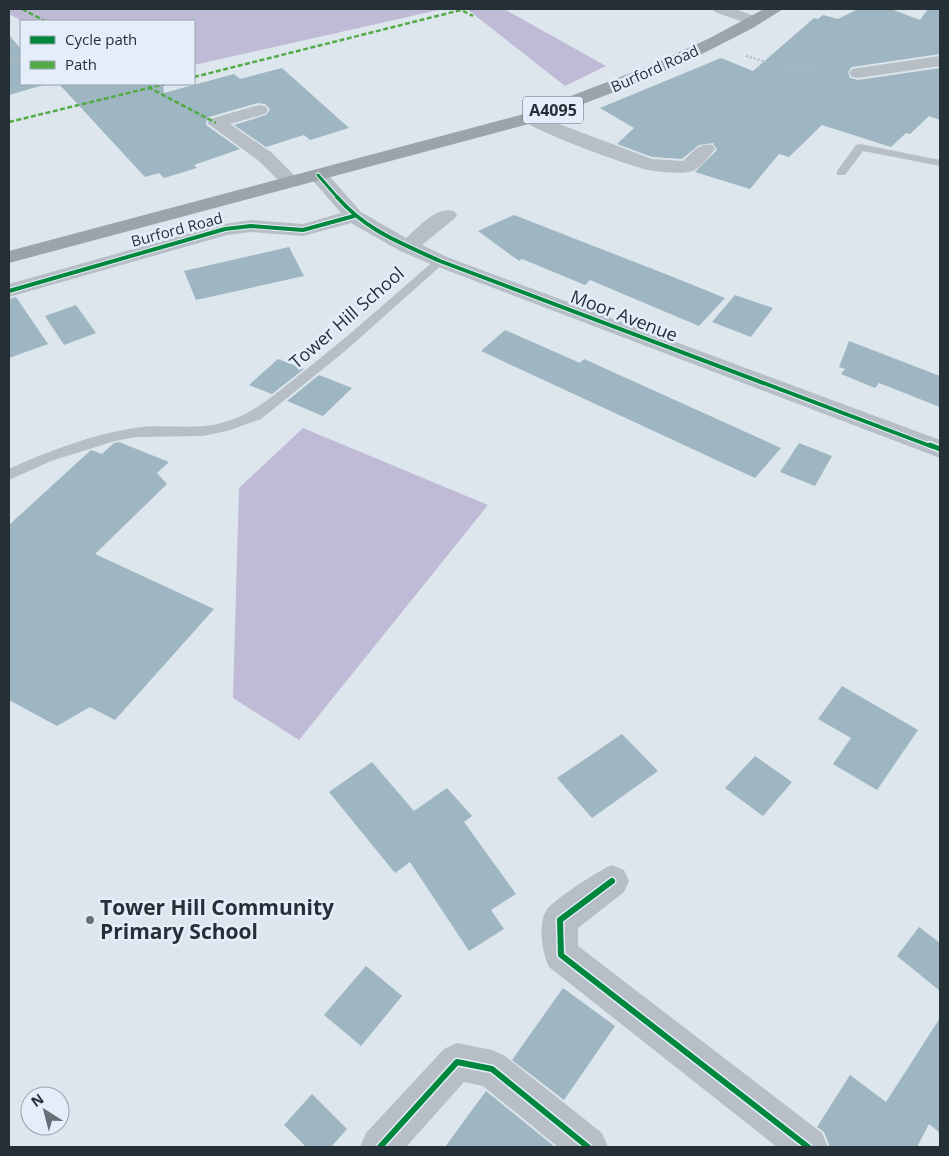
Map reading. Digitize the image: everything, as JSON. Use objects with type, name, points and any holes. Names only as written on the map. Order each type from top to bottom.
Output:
[{"type":"main road","name":"Burford Road","points":[[9,257],[530,118],[614,88],[712,43],[775,9]]},
{"type":"street","points":[[721,9],[754,21]]},
{"type":"street","points":[[858,73],[940,61]]},
{"type":"street","points":[[259,110],[216,123],[260,153],[281,170],[291,182]]},
{"type":"street","points":[[530,118],[552,129],[664,167],[688,167],[706,149]]},
{"type":"street","name":"Moor Avenue","points":[[318,175],[354,216],[407,247],[940,450]]},
{"type":"street","points":[[407,247],[447,215]]},
{"type":"street","name":"Burford Road","points":[[9,291],[225,229],[251,226],[303,230],[354,216]]},
{"type":"street","points":[[612,881],[560,920],[561,955],[808,1147]]},
{"type":"street","points":[[380,1147],[457,1062],[492,1069],[588,1147]]},
{"type":"lane","points":[[841,173],[860,147],[940,163]]},
{"type":"lane","name":"Tower Hill School","points":[[9,475],[46,458],[113,437],[136,432],[179,433],[222,428],[256,416],[277,401],[440,261]]},
{"type":"path","points":[[712,43],[786,68],[821,72],[858,73]]},
{"type":"shaded area","points":[[9,9],[443,9],[195,65],[195,20],[20,20],[9,14]]},
{"type":"shaded area","points":[[467,9],[504,9],[606,66],[565,86]]},
{"type":"shaded area","points":[[303,428],[488,505],[299,740],[233,698],[239,488]]},
{"type":"building","points":[[858,9],[891,9],[920,20],[928,9],[940,9],[940,54],[852,67],[848,72],[850,78],[858,80],[940,68],[940,120],[929,116],[910,134],[906,133],[891,147],[822,125],[789,157],[779,154],[750,189],[695,172],[717,150],[713,143],[699,145],[682,159],[652,157],[617,144],[634,128],[600,108],[721,58],[753,71],[814,18],[818,19],[823,15],[838,19]]},
{"type":"building","points":[[9,35],[20,48],[20,85],[44,85],[9,95]]},
{"type":"building","points":[[282,68],[349,128],[310,140],[304,135],[266,147],[234,125],[266,115],[270,109],[265,104],[258,103],[209,117],[206,122],[206,125],[240,149],[194,165],[197,168],[164,178],[159,173],[145,177],[60,85],[163,85],[164,93],[234,74],[240,79]]},
{"type":"building","points":[[514,215],[725,298],[699,326],[590,280],[585,285],[522,259],[519,261],[478,231]]},
{"type":"building","points":[[289,247],[304,276],[196,300],[184,271]]},
{"type":"building","points":[[735,295],[773,308],[751,337],[712,322]]},
{"type":"building","points":[[16,297],[48,344],[9,358],[9,299]]},
{"type":"building","points":[[76,305],[96,333],[64,345],[45,316]]},
{"type":"building","points":[[505,330],[580,363],[584,359],[781,448],[755,478],[481,351]]},
{"type":"building","points":[[849,341],[940,376],[940,407],[879,383],[875,388],[841,374],[845,369],[839,367]]},
{"type":"building","points":[[278,359],[304,369],[272,394],[249,385]]},
{"type":"building","points":[[319,375],[352,388],[323,416],[287,401]]},
{"type":"building","points":[[119,442],[169,462],[157,473],[167,484],[95,554],[214,609],[115,720],[90,707],[57,726],[9,700],[9,525],[91,450],[102,454],[114,443]]},
{"type":"building","points":[[799,443],[832,456],[815,486],[780,472]]},
{"type":"building","points":[[842,686],[918,730],[877,790],[833,764],[851,738],[818,719]]},
{"type":"building","points":[[622,734],[658,771],[592,818],[557,778]]},
{"type":"building","points":[[755,756],[792,782],[763,816],[725,788]]},
{"type":"building","points":[[372,762],[414,811],[447,788],[472,816],[464,822],[516,894],[491,910],[504,929],[469,951],[410,862],[395,873],[329,792]]},
{"type":"building","points":[[919,927],[940,943],[940,991],[897,956]]},
{"type":"building","points":[[366,966],[402,996],[361,1046],[324,1015]]},
{"type":"building","points":[[563,988],[615,1026],[564,1100],[512,1060]]},
{"type":"building","points":[[940,1018],[940,1133],[929,1124],[917,1147],[830,1147],[824,1132],[817,1127],[850,1075],[886,1102]]},
{"type":"building","points":[[486,1091],[555,1147],[445,1147]]},
{"type":"building","points":[[312,1094],[347,1129],[331,1147],[306,1147],[284,1125]]},
{"type":"marked path","points":[[22,9],[43,20]]},
{"type":"marked path","points":[[195,77],[461,10],[473,16]]},
{"type":"marked path","points":[[9,122],[161,85]]},
{"type":"marked path","points":[[148,87],[216,123]]},
{"type":"cycle path","points":[[318,175],[354,216],[382,234],[440,261],[940,449]]},
{"type":"cycle path","points":[[9,291],[225,229],[251,226],[303,230],[354,216]]},
{"type":"cycle path","points":[[612,881],[560,920],[561,955],[808,1147]]},
{"type":"cycle path","points":[[380,1147],[457,1062],[492,1069],[588,1147]]},
{"type":"place","name":"Tower Hill Community Primary School","points":[[90,920]]}]
